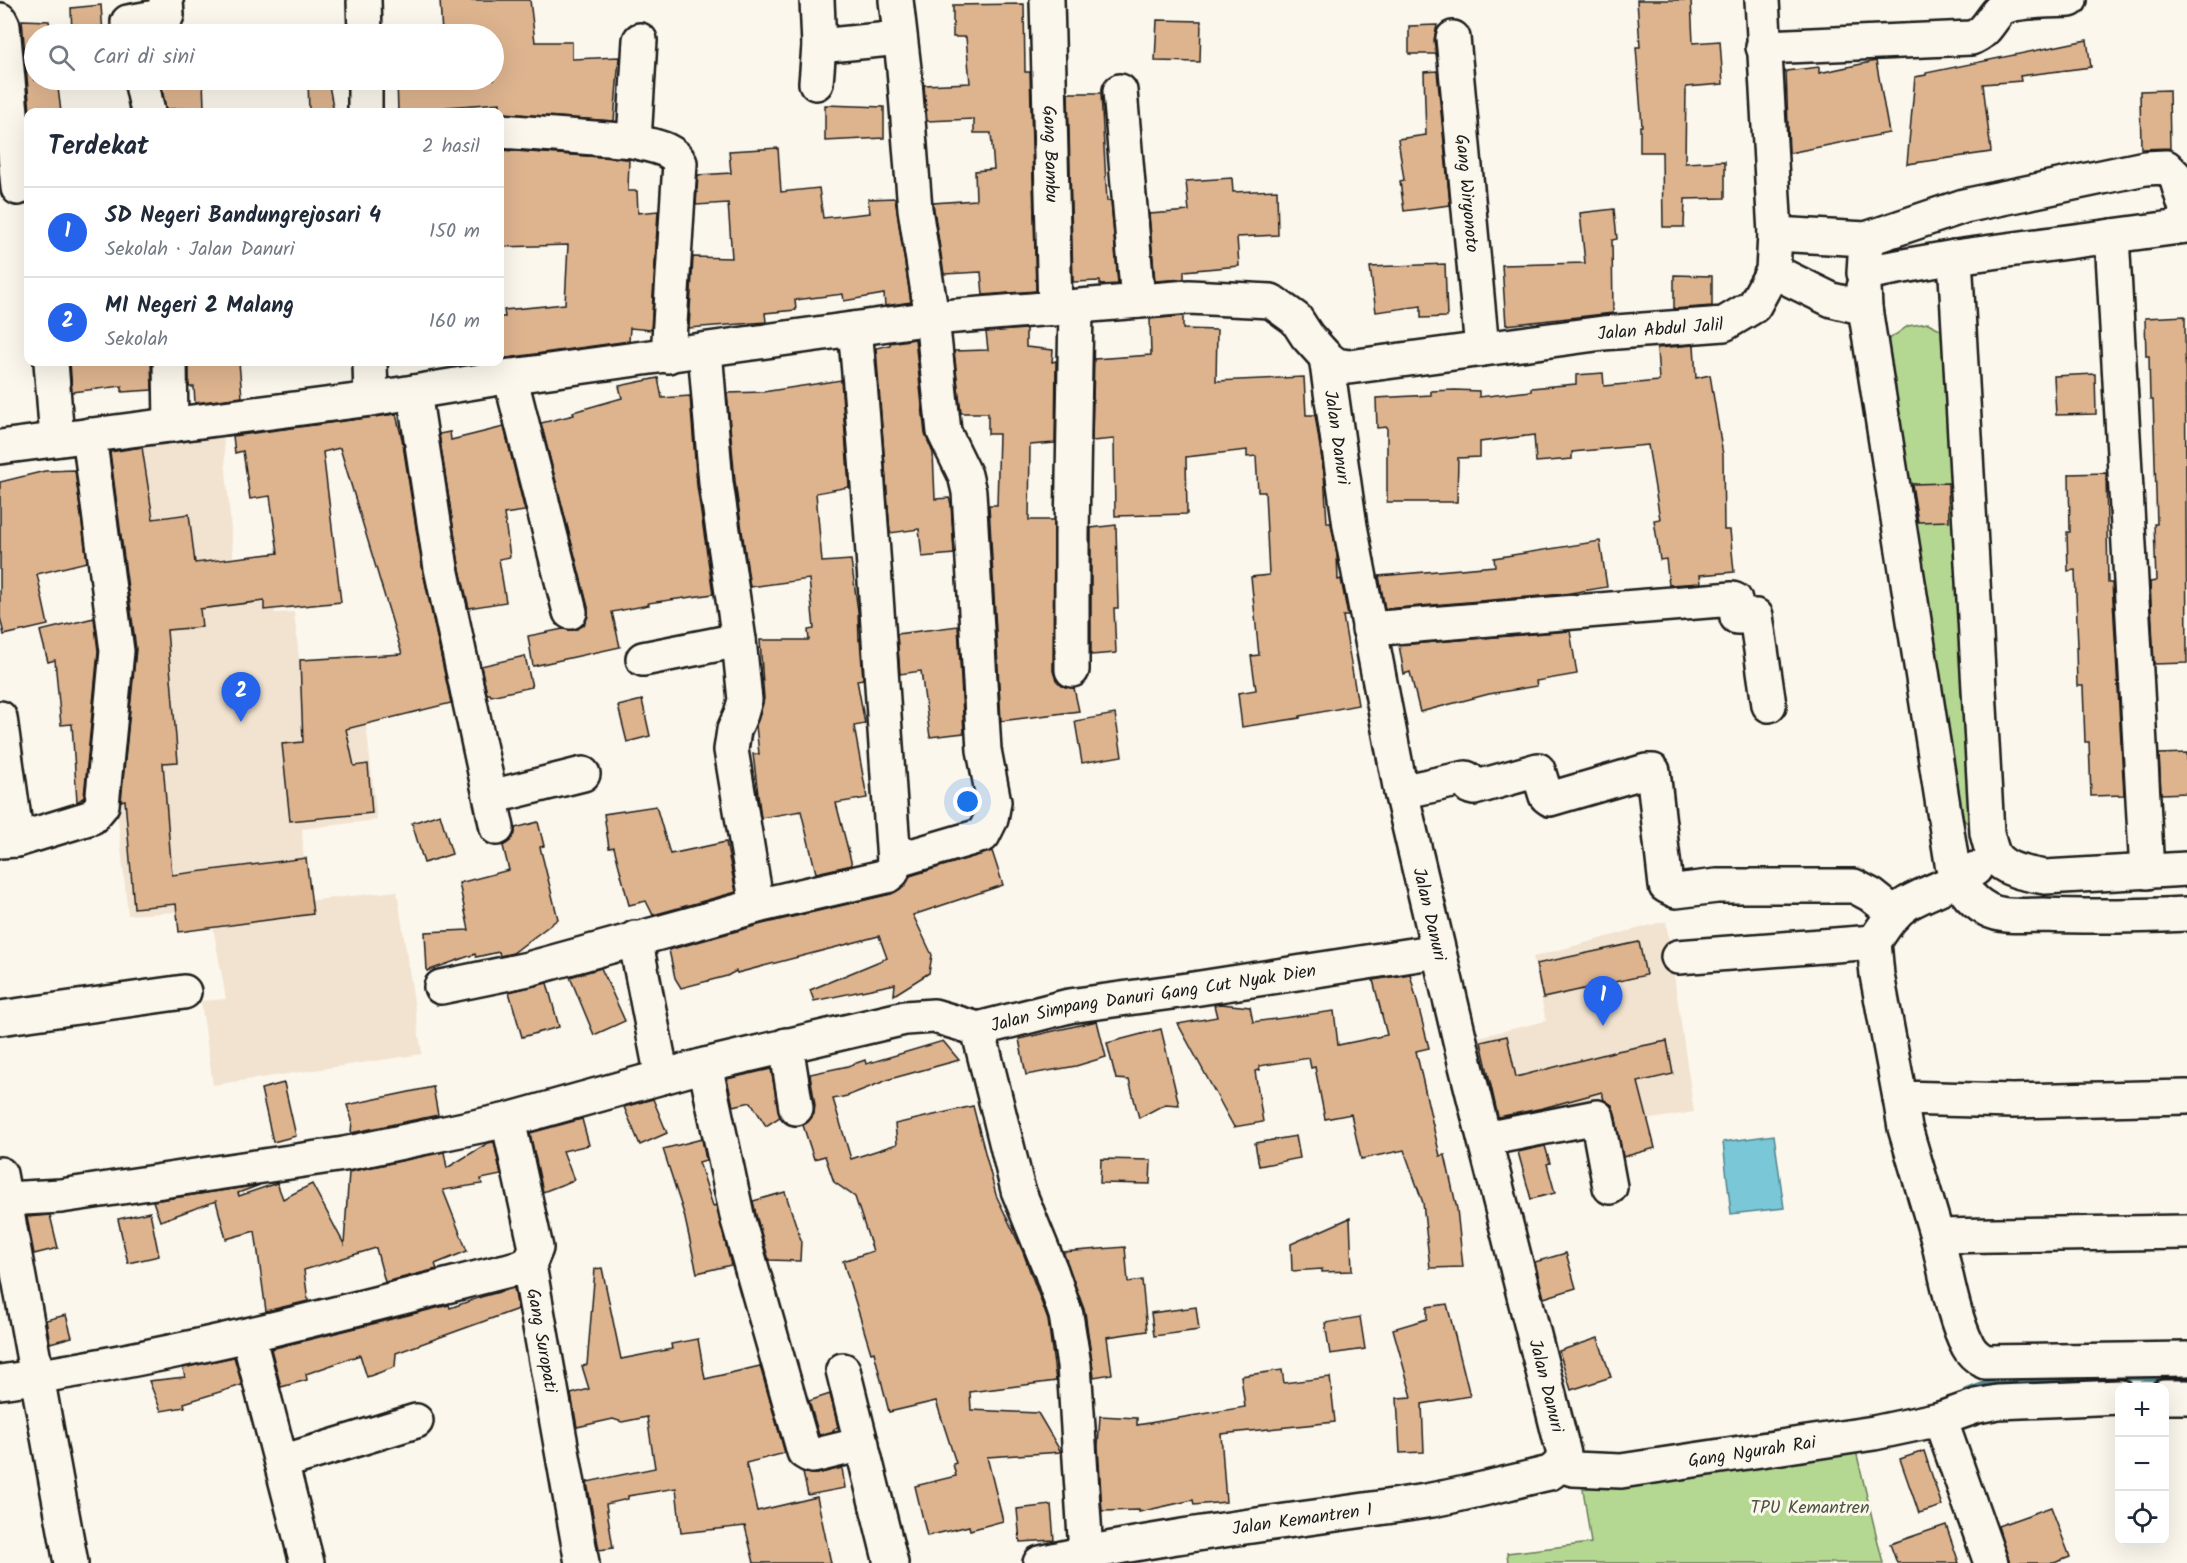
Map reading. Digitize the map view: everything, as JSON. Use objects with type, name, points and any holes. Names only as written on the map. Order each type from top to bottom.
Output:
[{"type":"street","points":[[128,24],[128,22],[167,15],[166,0]]},
{"type":"street","points":[[364,0],[364,24]]},
{"type":"street","points":[[816,83],[819,46],[817,0]]},
{"type":"street","points":[[894,861],[983,835],[991,819],[994,802],[984,750],[969,492],[965,475],[944,432],[932,318],[915,209],[896,0]]},
{"type":"street","name":"Gang Bambu","points":[[1047,0],[1066,308],[1072,535],[1072,670]]},
{"type":"street","name":"Jalan Abdul Jalil","points":[[1326,357],[1336,365],[1349,367],[1604,333],[1724,324],[1755,306],[1773,271],[1775,234],[1762,0]]},
{"type":"street","points":[[1763,46],[1971,38],[1984,31],[2001,9],[2015,3],[2070,0]]},
{"type":"street","points":[[0,20],[3,26],[16,189]]},
{"type":"street","points":[[819,46],[900,38]]},
{"type":"street","name":"Gang Wiryonoto","points":[[1453,38],[1482,349]]},
{"type":"street","points":[[634,141],[640,40]]},
{"type":"street","points":[[143,90],[147,108]]},
{"type":"street","points":[[365,90],[365,108]]},
{"type":"street","points":[[1120,91],[1138,302]]},
{"type":"street","points":[[504,131],[634,141],[670,151],[676,156],[680,163],[668,356]]},
{"type":"street","points":[[1775,234],[1866,239],[1964,206],[2145,168],[2166,167],[2176,177],[2187,212]]},
{"type":"street","points":[[1864,273],[1955,257],[2187,226]]},
{"type":"street","points":[[2112,236],[2147,872]]},
{"type":"street","points":[[1866,239],[1865,308],[1952,864],[1959,881],[1972,900],[1990,911],[2006,914],[2111,917],[2187,914]]},
{"type":"street","points":[[1955,257],[1987,833],[1994,856],[2003,864],[2022,873],[2045,877],[2187,869]]},
{"type":"street","points":[[1773,271],[1832,300],[1865,308]]},
{"type":"street","points":[[0,447],[371,399],[510,376],[932,318],[1190,297],[1271,301],[1296,319],[1307,336],[1326,357]]},
{"type":"street","points":[[441,987],[528,969],[634,938],[757,906],[887,876],[892,872],[894,861],[872,522],[855,329]]},
{"type":"street","points":[[705,350],[716,483],[739,640],[745,700],[734,730],[731,750],[757,906]]},
{"type":"street","name":"Jalan Danuri","points":[[1326,357],[1350,526],[1401,792],[1438,951],[1564,1454],[1560,1465]]},
{"type":"street","points":[[51,366],[57,439]]},
{"type":"street","points":[[170,366],[171,425]]},
{"type":"street","points":[[370,366],[371,399]]},
{"type":"street","points":[[510,376],[570,612]]},
{"type":"street","points":[[414,392],[441,568],[497,828]]},
{"type":"street","points":[[0,718],[8,840],[92,817],[102,805],[117,651],[89,435]]},
{"type":"street","points":[[1369,629],[1732,598],[1735,600],[1737,617],[1756,616],[1769,705]]},
{"type":"street","points":[[643,659],[739,640]]},
{"type":"street","points":[[1401,792],[1466,778],[1471,788],[1538,770],[1546,796],[1550,799],[1646,771],[1653,771],[1666,886],[1676,891],[1717,886],[1854,886],[1871,895],[1895,914]]},
{"type":"street","points":[[491,797],[583,774]]},
{"type":"street","points":[[1994,856],[1959,881],[1908,903],[1895,914],[1874,942],[1876,975],[1905,1128],[1968,1347],[1975,1356],[1985,1362],[2187,1359]]},
{"type":"street","points":[[634,938],[662,1077]]},
{"type":"street","points":[[1678,957],[1874,942]]},
{"type":"street","name":"Jalan Simpang Danuri Gang Cut Nyak Dien","points":[[3,1186],[61,1196],[344,1154],[508,1120],[705,1065],[905,1018],[934,1016],[978,1029],[1069,1006],[1438,951]]},
{"type":"street","points":[[0,1018],[184,993]]},
{"type":"street","points":[[978,1029],[1018,1190],[1066,1315],[1074,1365],[1086,1552]]},
{"type":"street","points":[[786,1045],[796,1108]]},
{"type":"street","points":[[705,1065],[738,1220],[804,1452],[813,1456],[862,1444]]},
{"type":"street","points":[[1900,1098],[2013,1101],[2187,1097]]},
{"type":"street","points":[[1485,1139],[1597,1117],[1610,1187]]},
{"type":"street","name":"Gang Suropati","points":[[508,1120],[536,1248],[529,1265],[582,1563]]},
{"type":"street","points":[[3,1186],[5,1236],[38,1377],[71,1563]]},
{"type":"street","points":[[1937,1236],[2187,1232]]},
{"type":"street","points":[[0,1382],[123,1363],[249,1335],[529,1265]]},
{"type":"street","points":[[249,1335],[307,1563]]},
{"type":"street","points":[[843,1370],[891,1563]]},
{"type":"street","name":"Gang Ngurah Rai","points":[[1560,1465],[1573,1469],[1621,1471],[1874,1433],[1941,1419],[1977,1406],[1998,1402],[2115,1397]]},
{"type":"street","points":[[2169,1397],[2187,1397]]},
{"type":"street","points":[[1941,1419],[1991,1563]]},
{"type":"street","points":[[282,1462],[416,1421]]},
{"type":"street","name":"Jalan Kemantren 1","points":[[1040,1563],[1086,1552],[1147,1553],[1261,1523],[1428,1500],[1550,1473],[1560,1465]]},
{"type":"shaded area","points":[[223,433],[235,579],[272,576],[275,613],[294,612],[300,667],[359,662],[377,820],[302,829],[306,901],[397,891],[422,1054],[213,1085],[201,1001],[226,999],[210,910],[128,915],[112,763],[120,682],[166,680],[151,507],[142,443]]},
{"type":"shaded area","points":[[1666,921],[1694,1112],[1603,1127],[1497,1134],[1474,1038],[1546,1021],[1533,957]]},
{"type":"green space","points":[[1928,323],[1944,331],[1973,818],[1967,823],[1962,818],[1883,354],[1888,340],[1908,326]]},
{"type":"green space","name":"TPU Kemantren","points":[[1856,1451],[1883,1563],[1508,1563],[1507,1553],[1591,1543],[1582,1482]]},
{"type":"water","points":[[1774,1135],[1784,1208],[1731,1214],[1723,1142]]},
{"type":"building","points":[[440,0],[530,0],[535,42],[572,42],[572,59],[619,57],[614,121],[504,113],[504,108],[500,108],[500,103],[447,108],[398,108],[397,90],[504,90],[504,24],[441,24]]},
{"type":"building","points":[[1637,0],[1691,0],[1693,43],[1720,41],[1723,84],[1686,87],[1685,163],[1725,161],[1725,198],[1685,199],[1684,227],[1663,227],[1662,152],[1640,152],[1640,126],[1642,126],[1636,47],[1640,47]]},
{"type":"building","points":[[1024,4],[1025,72],[1030,72],[1036,291],[983,295],[981,272],[944,274],[933,203],[976,200],[975,171],[994,169],[991,133],[974,133],[974,119],[927,121],[924,85],[970,83],[966,37],[953,37],[953,5]]},
{"type":"building","points":[[101,5],[102,24],[72,24],[71,8]]},
{"type":"building","points":[[22,20],[49,21],[49,24],[24,24],[24,43]]},
{"type":"building","points":[[1157,20],[1201,21],[1200,62],[1155,61]]},
{"type":"building","points":[[1437,25],[1434,40],[1436,54],[1409,54],[1409,26]]},
{"type":"building","points":[[2087,40],[2091,67],[2020,76],[2021,81],[1983,84],[1991,152],[1907,164],[1915,77]]},
{"type":"building","points":[[1876,61],[1889,133],[1789,153],[1786,71],[1819,67],[1819,73]]},
{"type":"building","points":[[1437,71],[1450,205],[1404,211],[1400,181],[1404,180],[1398,139],[1426,135],[1424,72]]},
{"type":"building","points":[[28,90],[58,90],[60,108],[30,108]]},
{"type":"building","points":[[162,90],[203,90],[204,108],[166,108]]},
{"type":"building","points":[[308,90],[330,90],[333,108],[309,108]]},
{"type":"building","points":[[2169,90],[2170,148],[2141,149],[2140,91]]},
{"type":"building","points":[[1068,93],[1101,93],[1107,201],[1111,200],[1118,284],[1100,285],[1100,281],[1073,282]]},
{"type":"building","points":[[825,105],[884,107],[884,138],[825,141]]},
{"type":"building","points":[[778,148],[781,192],[819,188],[823,218],[870,213],[868,199],[895,198],[911,302],[885,306],[884,294],[844,301],[843,294],[795,300],[796,310],[765,313],[766,322],[689,328],[693,257],[732,258],[728,203],[696,205],[698,175],[731,173],[729,151]]},
{"type":"building","points":[[504,150],[629,159],[628,191],[637,191],[638,213],[658,211],[651,330],[630,328],[629,341],[504,358],[504,310],[565,304],[568,245],[504,247]]},
{"type":"building","points":[[1232,178],[1233,192],[1277,190],[1278,235],[1237,237],[1239,266],[1184,271],[1184,279],[1155,281],[1149,214],[1189,211],[1186,181]]},
{"type":"building","points":[[1614,209],[1617,239],[1612,240],[1613,313],[1506,325],[1502,265],[1585,263],[1580,213]]},
{"type":"building","points":[[1445,264],[1447,317],[1421,318],[1421,306],[1376,312],[1370,267]]},
{"type":"building","points":[[1674,275],[1712,276],[1712,306],[1674,309]]},
{"type":"building","points":[[1183,316],[1183,329],[1217,330],[1216,381],[1304,377],[1306,415],[1315,415],[1324,473],[1327,523],[1331,523],[1337,555],[1338,580],[1341,579],[1348,616],[1343,616],[1358,705],[1300,716],[1300,718],[1242,727],[1238,693],[1256,690],[1251,656],[1259,655],[1251,577],[1269,575],[1265,492],[1258,492],[1256,456],[1247,457],[1247,450],[1186,457],[1187,514],[1115,516],[1114,439],[1092,441],[1094,359],[1151,355],[1150,319]]},
{"type":"building","points":[[2185,316],[2187,663],[2154,664],[2150,582],[2156,581],[2154,524],[2157,524],[2153,400],[2150,400],[2145,318]]},
{"type":"building","points":[[1026,329],[1026,347],[1053,350],[1052,362],[1056,361],[1055,443],[1030,445],[1029,520],[1054,520],[1053,671],[1056,680],[1062,686],[1074,688],[1079,711],[1001,721],[989,505],[997,505],[999,434],[988,434],[988,413],[961,413],[954,351],[988,350],[986,332]]},
{"type":"building","points":[[915,339],[925,434],[933,453],[935,499],[949,498],[954,554],[922,557],[919,529],[890,533],[876,348]]},
{"type":"building","points":[[1694,345],[1696,378],[1710,375],[1723,455],[1724,530],[1730,530],[1734,572],[1700,575],[1701,583],[1669,585],[1666,559],[1660,560],[1654,520],[1660,519],[1648,445],[1572,452],[1572,459],[1536,462],[1534,435],[1480,442],[1480,457],[1458,458],[1457,502],[1387,502],[1387,427],[1377,428],[1376,398],[1431,395],[1431,391],[1455,390],[1479,391],[1479,397],[1531,391],[1531,388],[1576,384],[1576,375],[1603,373],[1604,386],[1659,381],[1657,348]]},
{"type":"building","points":[[70,366],[151,366],[152,390],[122,392],[122,386],[72,392]]},
{"type":"building","points":[[189,366],[239,366],[242,397],[195,403],[194,387],[189,387]]},
{"type":"building","points":[[2095,374],[2096,414],[2056,415],[2054,376]]},
{"type":"building","points":[[658,378],[662,398],[690,396],[697,486],[713,594],[648,603],[649,605],[612,612],[620,647],[533,666],[528,636],[563,629],[575,630],[584,625],[588,616],[588,607],[541,423],[574,415],[573,412],[622,398],[619,386]]},
{"type":"building","points":[[841,380],[849,487],[816,493],[822,562],[851,560],[858,611],[863,679],[857,680],[865,724],[854,726],[867,798],[836,803],[852,865],[816,873],[801,811],[761,818],[753,754],[759,754],[756,725],[764,699],[760,640],[809,640],[808,630],[814,629],[809,579],[750,587],[735,481],[727,393],[763,392]]},
{"type":"building","points":[[396,414],[423,572],[451,703],[346,729],[354,766],[368,764],[372,813],[290,821],[282,744],[303,742],[300,660],[402,654],[340,448],[323,452],[341,602],[264,610],[264,601],[200,609],[202,627],[167,630],[178,762],[163,763],[172,875],[306,858],[313,914],[179,932],[176,904],[134,908],[125,800],[121,801],[136,649],[110,452],[142,447],[153,519],[189,514],[195,563],[278,553],[270,496],[250,499],[243,451],[235,453],[233,436]]},
{"type":"building","points":[[504,427],[525,511],[504,514],[510,557],[499,559],[506,602],[469,608],[459,565],[439,434],[450,432],[451,440]]},
{"type":"building","points":[[75,470],[87,562],[37,574],[48,625],[4,635],[0,617],[0,482],[45,471]]},
{"type":"building","points":[[2106,473],[2108,583],[2112,583],[2124,795],[2091,796],[2089,742],[2085,742],[2083,686],[2077,686],[2075,570],[2068,571],[2069,474]]},
{"type":"building","points":[[1948,483],[1949,521],[1918,522],[1912,484]]},
{"type":"building","points":[[1116,525],[1118,608],[1114,608],[1116,653],[1091,655],[1091,528]]},
{"type":"building","points":[[1600,541],[1607,587],[1564,594],[1385,609],[1379,576],[1495,566],[1494,558]]},
{"type":"building","points":[[94,618],[98,651],[84,797],[77,802],[72,724],[61,725],[55,660],[48,662],[40,631]]},
{"type":"building","points":[[958,626],[964,733],[930,737],[921,671],[900,674],[897,634]]},
{"type":"building","points":[[1570,631],[1577,674],[1536,681],[1537,686],[1489,694],[1420,712],[1410,672],[1404,674],[1399,645]]},
{"type":"building","points":[[525,656],[532,687],[491,696],[487,694],[481,666]]},
{"type":"building","points":[[642,700],[650,736],[627,742],[618,706]]},
{"type":"building","points":[[1115,714],[1122,756],[1082,763],[1075,721]]},
{"type":"building","points":[[2187,753],[2187,793],[2161,794],[2159,754]]},
{"type":"building","points":[[656,806],[670,854],[726,842],[736,892],[653,915],[646,901],[629,905],[614,847],[609,848],[604,814]]},
{"type":"building","points":[[440,814],[452,854],[424,863],[412,823]]},
{"type":"building","points":[[538,822],[544,846],[540,847],[558,919],[513,953],[500,956],[499,952],[476,957],[475,954],[427,971],[425,932],[469,930],[459,883],[509,870],[503,846],[515,834],[515,828]]},
{"type":"building","points":[[992,851],[1003,885],[913,915],[932,955],[929,973],[894,995],[895,984],[814,1001],[810,990],[887,958],[879,936],[737,973],[736,971],[727,976],[681,988],[675,978],[669,950],[762,924],[891,894],[904,887],[910,876]]},
{"type":"building","points":[[1639,942],[1646,975],[1543,998],[1536,964]]},
{"type":"building","points":[[601,968],[625,1021],[594,1035],[570,977]]},
{"type":"building","points":[[1410,974],[1429,1048],[1416,1051],[1440,1156],[1445,1155],[1457,1209],[1463,1267],[1430,1268],[1423,1203],[1404,1150],[1361,1159],[1351,1114],[1325,1119],[1315,1067],[1311,1068],[1309,1058],[1259,1066],[1260,1070],[1255,1071],[1263,1122],[1234,1127],[1178,1024],[1217,1017],[1214,1005],[1221,1004],[1250,1007],[1253,1022],[1334,1011],[1338,1045],[1387,1035],[1373,980]]},
{"type":"building","points":[[547,983],[559,1027],[522,1037],[509,992]]},
{"type":"building","points":[[1097,1021],[1106,1057],[1076,1066],[1026,1075],[1019,1039]]},
{"type":"building","points":[[1161,1029],[1179,1105],[1165,1104],[1139,1118],[1129,1080],[1116,1079],[1107,1043]]},
{"type":"building","points":[[1507,1036],[1516,1077],[1617,1051],[1667,1041],[1673,1074],[1638,1082],[1655,1148],[1623,1157],[1615,1114],[1612,1105],[1604,1100],[1602,1092],[1498,1117],[1481,1042]]},
{"type":"building","points":[[943,1041],[959,1060],[890,1079],[847,1096],[833,1099],[851,1159],[897,1144],[895,1124],[973,1106],[996,1195],[1023,1252],[1048,1320],[1056,1381],[970,1392],[971,1410],[1038,1413],[1061,1452],[987,1457],[1003,1521],[970,1530],[969,1526],[927,1536],[915,1486],[956,1476],[953,1464],[956,1463],[936,1401],[889,1412],[874,1352],[871,1353],[843,1261],[873,1251],[855,1197],[834,1182],[825,1156],[814,1159],[803,1125],[814,1114],[815,1105],[810,1074],[865,1060],[866,1064]]},
{"type":"building","points":[[771,1069],[780,1117],[766,1126],[751,1102],[733,1106],[727,1079]]},
{"type":"building","points":[[284,1083],[296,1136],[273,1142],[261,1089]]},
{"type":"building","points":[[433,1087],[438,1115],[351,1133],[352,1120],[347,1105]]},
{"type":"building","points":[[653,1099],[667,1133],[640,1145],[624,1107]]},
{"type":"building","points":[[582,1119],[589,1145],[563,1151],[574,1180],[543,1192],[530,1133]]},
{"type":"building","points":[[1296,1136],[1300,1158],[1259,1166],[1255,1143]]},
{"type":"building","points":[[702,1139],[706,1160],[699,1162],[713,1206],[716,1205],[731,1265],[697,1273],[684,1214],[663,1149]]},
{"type":"building","points":[[494,1142],[501,1175],[481,1179],[482,1184],[443,1190],[467,1251],[435,1264],[437,1269],[385,1282],[376,1248],[304,1270],[308,1301],[266,1311],[255,1231],[226,1239],[216,1201],[160,1221],[153,1201],[260,1185],[238,1193],[239,1196],[277,1183],[283,1199],[312,1184],[344,1244],[349,1172],[444,1152],[447,1168],[488,1143]]},
{"type":"building","points":[[1545,1146],[1555,1193],[1531,1199],[1518,1152]]},
{"type":"building","points":[[1101,1159],[1151,1160],[1150,1184],[1100,1183]]},
{"type":"building","points":[[785,1192],[801,1240],[800,1261],[769,1260],[756,1215],[753,1201]]},
{"type":"building","points":[[150,1212],[159,1256],[128,1263],[118,1219]]},
{"type":"building","points":[[50,1215],[58,1248],[34,1254],[27,1217]]},
{"type":"building","points":[[1350,1218],[1352,1271],[1322,1272],[1322,1269],[1292,1271],[1291,1244]]},
{"type":"building","points":[[1125,1247],[1128,1282],[1142,1280],[1147,1331],[1107,1337],[1112,1374],[1094,1377],[1085,1312],[1063,1252]]},
{"type":"building","points":[[1566,1253],[1576,1288],[1544,1298],[1535,1262]]},
{"type":"building","points":[[602,1268],[621,1359],[672,1349],[671,1344],[698,1339],[705,1379],[760,1366],[785,1453],[746,1463],[757,1511],[817,1497],[831,1563],[754,1563],[745,1526],[681,1533],[676,1488],[628,1496],[628,1499],[606,1504],[613,1548],[599,1550],[587,1482],[655,1468],[647,1417],[622,1422],[613,1419],[577,1427],[571,1394],[589,1389],[582,1366],[587,1365],[595,1269]]},
{"type":"building","points":[[514,1288],[518,1309],[396,1353],[395,1367],[367,1377],[360,1355],[306,1374],[307,1380],[281,1387],[271,1349],[449,1305],[450,1308]]},
{"type":"building","points":[[1447,1304],[1470,1396],[1422,1404],[1424,1452],[1400,1453],[1397,1398],[1412,1397],[1393,1329],[1427,1319],[1427,1307]]},
{"type":"building","points":[[1196,1307],[1199,1330],[1154,1336],[1151,1313]]},
{"type":"building","points":[[66,1315],[72,1337],[50,1343],[46,1320]]},
{"type":"building","points":[[1360,1317],[1365,1349],[1330,1354],[1325,1323]]},
{"type":"building","points":[[1598,1338],[1611,1377],[1571,1390],[1559,1351]]},
{"type":"building","points":[[234,1357],[242,1385],[184,1403],[185,1407],[161,1411],[149,1381],[185,1377],[183,1368]]},
{"type":"building","points":[[1282,1370],[1284,1383],[1330,1377],[1335,1422],[1221,1434],[1226,1502],[1194,1505],[1193,1500],[1139,1512],[1139,1510],[1102,1511],[1098,1446],[1100,1416],[1137,1418],[1137,1425],[1245,1407],[1241,1376]]},
{"type":"building","points":[[830,1394],[838,1427],[834,1431],[819,1435],[809,1401]]},
{"type":"building","points":[[1924,1451],[1942,1506],[1919,1513],[1900,1459]]},
{"type":"building","points":[[842,1468],[845,1488],[808,1495],[803,1473],[817,1474]]},
{"type":"building","points":[[1051,1505],[1054,1540],[1020,1542],[1017,1509]]},
{"type":"building","points":[[2051,1507],[2070,1557],[2054,1563],[2010,1563],[1998,1526]]},
{"type":"building","points":[[1946,1525],[1959,1563],[1897,1563],[1890,1544]]},
{"type":"waterway","points":[[1966,1393],[1995,1382],[2098,1376]]},
{"type":"waterway","points":[[2126,1376],[2187,1377]]},
{"type":"place","name":"MI Negeri 2 Malang","points":[[241,722]]},
{"type":"place","name":"SD Negeri Bandungrejosari 4","points":[[1603,1026]]}]
